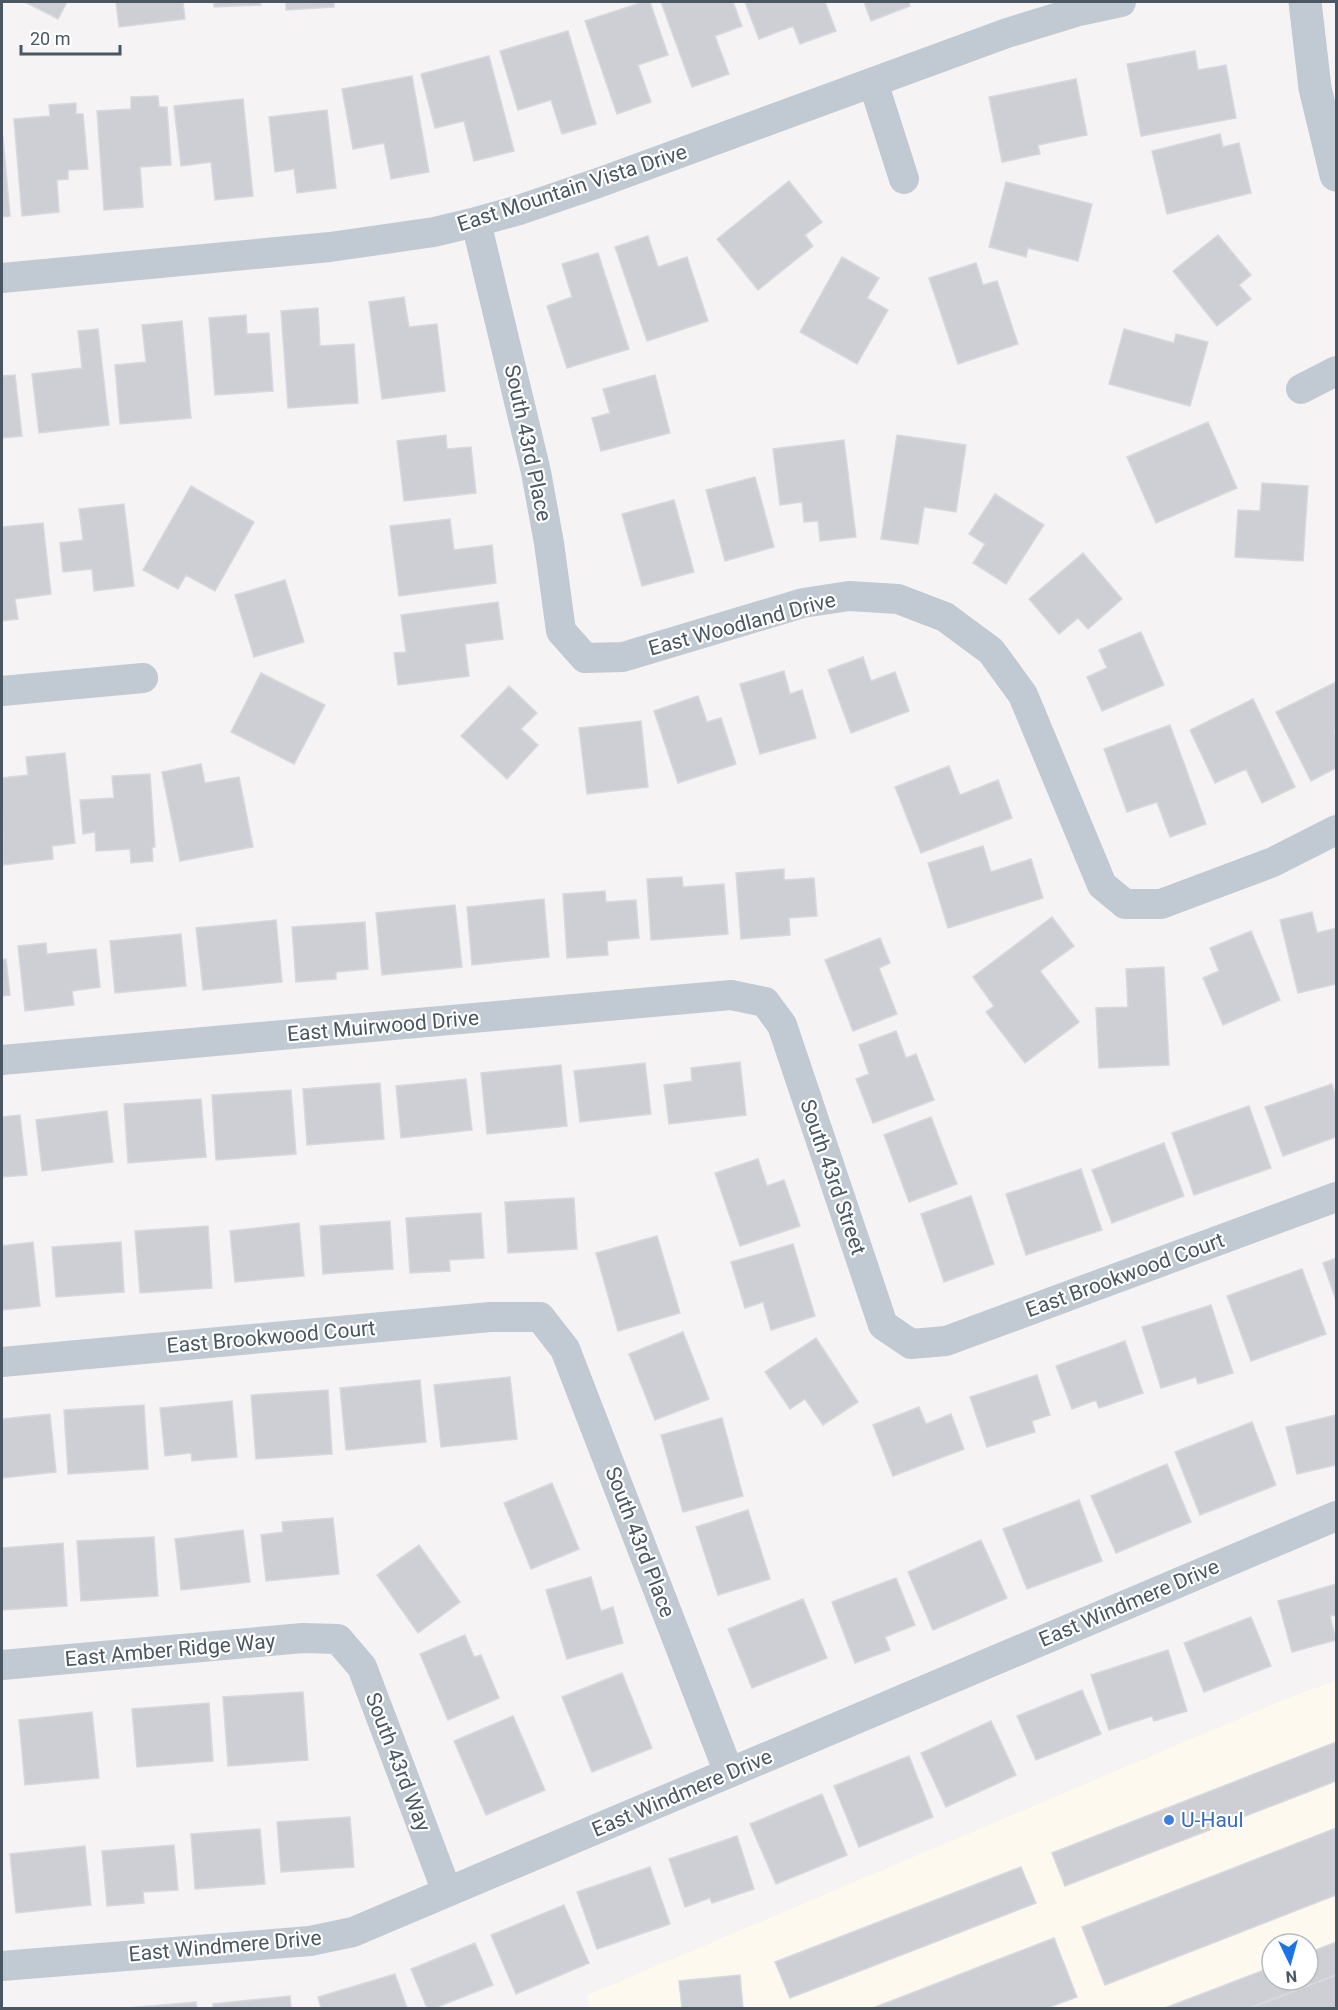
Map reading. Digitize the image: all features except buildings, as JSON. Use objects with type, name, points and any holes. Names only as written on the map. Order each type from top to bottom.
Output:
[{"type":"street","name":"East Mountain Vista Drive","points":[[2,278],[330,247],[434,232],[476,222],[598,183],[1007,33],[1079,11],[1121,2]]},
{"type":"street","points":[[1305,2],[1315,88],[1336,175]]},
{"type":"street","points":[[873,82],[904,179]]},
{"type":"street","name":"South 43rd Place","points":[[476,222],[536,472],[549,543],[561,631],[585,658]]},
{"type":"street","points":[[1301,389],[1336,371]]},
{"type":"street","name":"East Woodland Drive","points":[[585,658],[623,657],[803,603],[849,596],[898,599],[945,616],[991,651],[1023,695],[1102,885],[1125,904],[1161,904],[1273,862],[1336,830]]},
{"type":"street","points":[[2,691],[142,678]]},
{"type":"street","name":"East Muirwood Drive","points":[[2,1060],[731,995],[765,1002]]},
{"type":"street","name":"South 43rd Street","points":[[765,1002],[782,1025],[883,1325],[911,1344]]},
{"type":"street","name":"East Brookwood Court","points":[[911,1344],[946,1341],[1336,1197]]},
{"type":"street","name":"East Brookwood Court","points":[[2,1362],[490,1317],[540,1317]]},
{"type":"street","name":"South 43rd Place","points":[[540,1317],[565,1349],[729,1773]]},
{"type":"street","name":"East Windmere Drive","points":[[2,1966],[310,1941],[353,1932],[1336,1516]]},
{"type":"street","name":"East Amber Ridge Way","points":[[2,1665],[303,1638],[338,1639]]},
{"type":"street","name":"South 43rd Way","points":[[338,1639],[362,1667],[447,1892]]},
{"type":"shaded area","name":"U-Haul","points":[[1336,1681],[1336,2008],[589,2008],[588,1995],[1295,1695]]},
{"type":"place","name":"U-Haul","points":[[1169,1820]]}]
